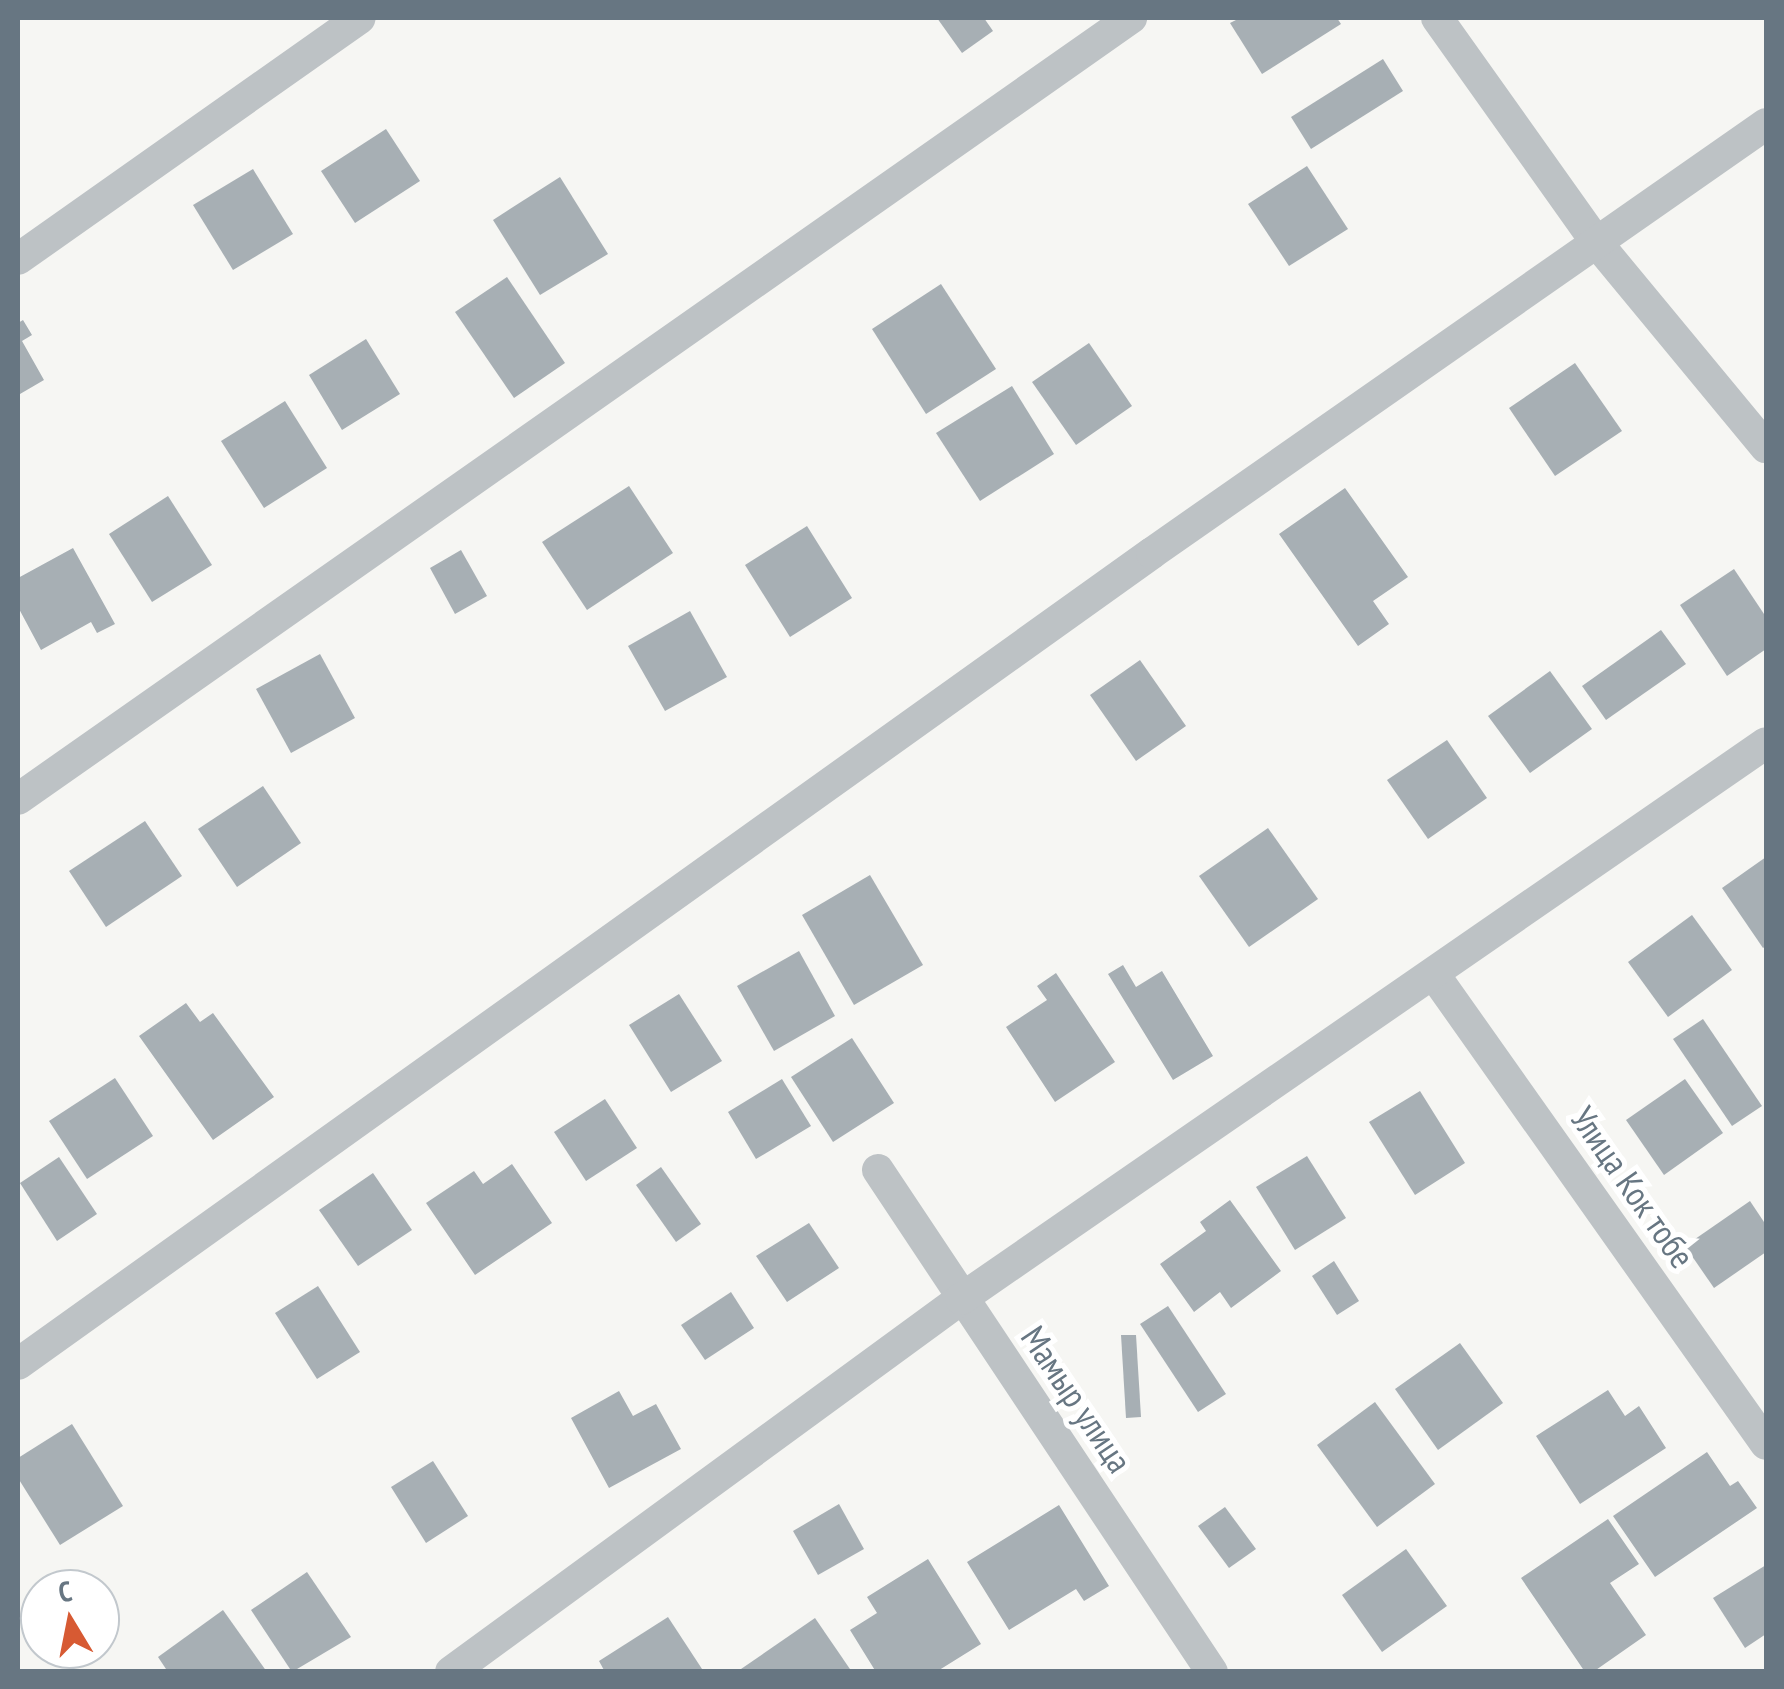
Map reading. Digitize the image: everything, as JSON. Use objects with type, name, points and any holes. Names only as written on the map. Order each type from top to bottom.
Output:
[{"type":"street","points":[[18,259],[360,18]]},
{"type":"street","points":[[18,799],[1131,18]]},
{"type":"street","points":[[1437,18],[1597,243],[1766,447]]},
{"type":"street","points":[[18,1364],[1168,542],[1766,124]]},
{"type":"street","points":[[469,1666],[961,1299],[1435,976],[1766,743]]},
{"type":"street","name":"Улица Кок тобе","points":[[1435,976],[1766,1444]]},
{"type":"street","name":"Мамыр улица","points":[[878,1170],[1212,1672]]},
{"type":"building","points":[[937,18],[984,18],[993,31],[962,53]]},
{"type":"building","points":[[1240,18],[1337,18],[1341,24],[1262,74],[1230,23]]},
{"type":"building","points":[[1383,59],[1403,91],[1311,149],[1291,117]]},
{"type":"building","points":[[386,129],[420,181],[355,223],[321,171]]},
{"type":"building","points":[[1307,166],[1348,229],[1289,266],[1248,204]]},
{"type":"building","points":[[253,169],[293,234],[233,270],[193,205]]},
{"type":"building","points":[[560,177],[608,254],[540,295],[493,220]]},
{"type":"building","points":[[507,277],[565,363],[514,398],[455,312]]},
{"type":"building","points":[[941,284],[996,369],[926,414],[872,329]]},
{"type":"building","points":[[23,320],[32,335],[22,341],[44,380],[20,394],[18,323]]},
{"type":"building","points":[[366,339],[400,394],[342,430],[309,375]]},
{"type":"building","points":[[1089,343],[1132,406],[1076,445],[1032,382]]},
{"type":"building","points":[[1575,363],[1622,431],[1555,476],[1509,408]]},
{"type":"building","points":[[1012,386],[1054,454],[980,501],[936,433]]},
{"type":"building","points":[[285,401],[327,468],[264,508],[221,441]]},
{"type":"building","points":[[629,486],[673,553],[587,610],[542,542]]},
{"type":"building","points":[[1345,488],[1408,577],[1373,601],[1389,624],[1358,646],[1279,534]]},
{"type":"building","points":[[168,496],[212,565],[152,602],[109,534]]},
{"type":"building","points":[[807,526],[852,598],[790,637],[745,565]]},
{"type":"building","points":[[73,548],[115,624],[97,633],[91,622],[41,650],[18,607],[18,578]]},
{"type":"building","points":[[461,550],[487,596],[455,614],[430,568]]},
{"type":"building","points":[[1734,569],[1766,617],[1766,649],[1727,676],[1680,605]]},
{"type":"building","points":[[690,611],[727,677],[665,711],[628,646]]},
{"type":"building","points":[[1661,630],[1686,664],[1606,720],[1582,686]]},
{"type":"building","points":[[320,654],[355,718],[291,753],[256,689]]},
{"type":"building","points":[[1140,660],[1186,726],[1136,761],[1090,695]]},
{"type":"building","points":[[1550,671],[1592,729],[1530,773],[1488,716]]},
{"type":"building","points":[[1447,740],[1487,798],[1428,839],[1387,780]]},
{"type":"building","points":[[263,786],[301,843],[237,887],[198,829]]},
{"type":"building","points":[[145,821],[182,876],[106,927],[69,871]]},
{"type":"building","points":[[1268,828],[1318,899],[1249,947],[1199,876]]},
{"type":"building","points":[[1766,857],[1766,946],[1763,948],[1722,888]]},
{"type":"building","points":[[870,875],[923,965],[854,1005],[802,915]]},
{"type":"building","points":[[1692,915],[1732,970],[1668,1017],[1628,962]]},
{"type":"building","points":[[799,951],[835,1016],[774,1051],[737,986]]},
{"type":"building","points":[[1123,965],[1136,987],[1162,971],[1213,1056],[1173,1080],[1108,974]]},
{"type":"building","points":[[1056,973],[1115,1062],[1055,1102],[1006,1027],[1047,1000],[1037,986]]},
{"type":"building","points":[[679,994],[722,1061],[671,1092],[629,1025]]},
{"type":"building","points":[[186,1003],[200,1022],[213,1013],[274,1097],[213,1140],[139,1036]]},
{"type":"building","points":[[1703,1019],[1762,1106],[1732,1126],[1673,1039]]},
{"type":"building","points":[[852,1038],[894,1103],[833,1142],[791,1077]]},
{"type":"building","points":[[115,1078],[153,1136],[87,1179],[49,1121]]},
{"type":"building","points":[[782,1079],[811,1126],[756,1159],[728,1112]]},
{"type":"building","points":[[1685,1079],[1723,1133],[1664,1175],[1626,1120]]},
{"type":"building","points":[[1420,1091],[1465,1163],[1415,1195],[1369,1122]]},
{"type":"building","points":[[605,1099],[637,1148],[586,1181],[554,1132]]},
{"type":"building","points":[[1307,1156],[1346,1218],[1295,1250],[1256,1187]]},
{"type":"building","points":[[59,1157],[97,1214],[57,1241],[20,1183]]},
{"type":"building","points":[[512,1164],[552,1223],[475,1275],[426,1203],[474,1171],[483,1184]]},
{"type":"building","points":[[661,1167],[701,1224],[676,1242],[636,1185]]},
{"type":"building","points":[[373,1173],[412,1230],[358,1266],[319,1210]]},
{"type":"building","points":[[1230,1200],[1281,1271],[1231,1308],[1220,1292],[1194,1312],[1160,1264],[1206,1231],[1200,1222]]},
{"type":"building","points":[[1750,1201],[1766,1225],[1766,1252],[1714,1288],[1685,1246]]},
{"type":"building","points":[[809,1223],[839,1268],[787,1302],[756,1256]]},
{"type":"building","points":[[1334,1261],[1359,1301],[1337,1315],[1312,1276]]},
{"type":"building","points":[[318,1286],[360,1352],[317,1379],[275,1313]]},
{"type":"building","points":[[731,1292],[754,1328],[705,1360],[681,1325]]},
{"type":"building","points":[[1168,1306],[1226,1394],[1198,1412],[1140,1324]]},
{"type":"building","points":[[1121,1335],[1136,1335],[1141,1417],[1126,1418]]},
{"type":"building","points":[[1460,1343],[1503,1403],[1438,1450],[1395,1389]]},
{"type":"building","points":[[1608,1390],[1625,1416],[1639,1406],[1666,1448],[1580,1504],[1536,1436]]},
{"type":"building","points":[[619,1391],[633,1416],[656,1404],[681,1449],[609,1488],[571,1418]]},
{"type":"building","points":[[1375,1402],[1435,1484],[1377,1527],[1317,1445]]},
{"type":"building","points":[[72,1424],[123,1506],[60,1545],[18,1478],[18,1458]]},
{"type":"building","points":[[1707,1452],[1730,1486],[1738,1481],[1757,1508],[1655,1577],[1613,1516]]},
{"type":"building","points":[[433,1461],[468,1516],[426,1543],[391,1487]]},
{"type":"building","points":[[839,1504],[864,1549],[818,1575],[793,1531]]},
{"type":"building","points":[[1059,1505],[1109,1586],[1084,1601],[1076,1589],[1009,1630],[967,1562]]},
{"type":"building","points":[[1225,1507],[1256,1549],[1229,1568],[1198,1526]]},
{"type":"building","points":[[1608,1519],[1639,1564],[1610,1583],[1646,1635],[1593,1672],[1585,1672],[1521,1578]]},
{"type":"building","points":[[1406,1549],[1447,1606],[1382,1652],[1342,1595]]},
{"type":"building","points":[[928,1559],[981,1644],[936,1672],[876,1672],[850,1630],[877,1613],[867,1597]]},
{"type":"building","points":[[1766,1565],[1766,1634],[1745,1648],[1713,1598]]},
{"type":"building","points":[[307,1572],[351,1637],[292,1672],[251,1610]]},
{"type":"building","points":[[223,1610],[267,1672],[168,1672],[158,1657]]},
{"type":"building","points":[[668,1617],[704,1672],[605,1672],[599,1661]]},
{"type":"building","points":[[815,1618],[852,1672],[742,1672],[741,1669]]}]
